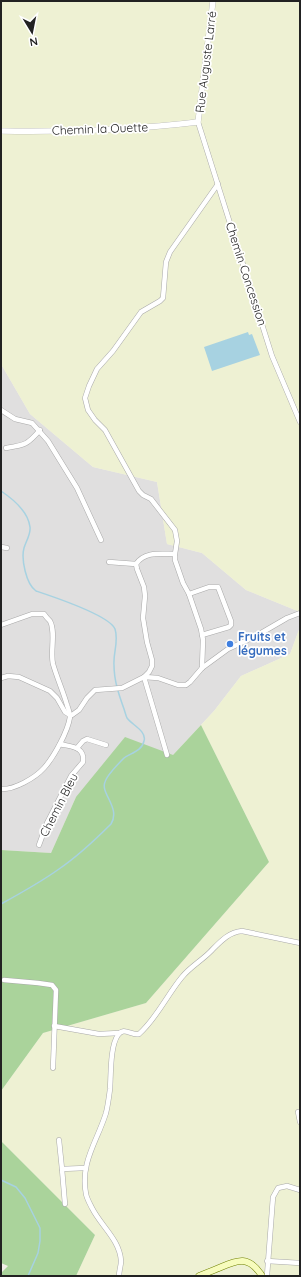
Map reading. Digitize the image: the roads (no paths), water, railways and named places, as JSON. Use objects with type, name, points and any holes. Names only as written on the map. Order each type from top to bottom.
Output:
[{"type":"main road","points":[[199,1276],[237,1261],[250,1263],[262,1276]]},
{"type":"street","name":"Rue Auguste Larré","points":[[198,122],[213,1]]},
{"type":"street","name":"Chemin la Ouette","points":[[1,131],[36,132],[133,129],[198,122]]},
{"type":"street","name":"Chemin Concession","points":[[198,122],[272,356],[300,422]]},
{"type":"street","points":[[202,668],[202,635],[189,594],[183,583],[175,560],[177,541],[174,527],[162,515],[151,499],[139,491],[105,430],[88,410],[85,398],[89,386],[98,369],[118,345],[141,312],[163,298],[166,262],[170,252],[218,184]]},
{"type":"street","points":[[1,410],[15,419],[32,423],[40,430],[77,488],[101,540]]},
{"type":"street","points":[[6,448],[26,444],[40,430]]},
{"type":"street","points":[[1,547],[7,548]]},
{"type":"street","points":[[136,564],[140,559],[146,556],[155,554],[175,554]]},
{"type":"street","points":[[109,562],[136,564]]},
{"type":"street","points":[[1,678],[8,676],[19,677],[50,691],[54,694],[64,712],[70,715],[75,714],[79,710],[91,693],[95,690],[122,688],[144,677],[152,666],[152,660],[143,618],[145,601],[144,587],[136,564]]},
{"type":"street","points":[[189,594],[209,587],[218,587],[231,621],[231,625],[226,628],[202,635]]},
{"type":"street","points":[[144,677],[158,678],[181,686],[186,685],[202,668],[228,649],[256,636],[287,618],[300,613]]},
{"type":"street","points":[[1,625],[32,614],[44,614],[51,622],[53,663],[70,715],[60,744],[44,768],[13,788],[7,790],[1,789]]},
{"type":"street","points":[[144,677],[167,755]]},
{"type":"street","points":[[60,744],[76,748],[87,739],[106,745]]},
{"type":"street","name":"Chemin Bleu","points":[[39,844],[47,823],[71,776],[83,762],[83,755],[80,750],[76,748]]},
{"type":"street","points":[[54,1026],[99,1034],[119,1033],[126,1031],[136,1035],[139,1034],[157,1013],[187,972],[225,937],[235,931],[300,942]]},
{"type":"street","points":[[4,980],[38,983],[52,986],[56,990],[53,1068]]},
{"type":"street","points":[[119,1033],[114,1041],[106,1112],[89,1154],[85,1168],[84,1183],[86,1197],[94,1212],[116,1243],[121,1262],[119,1276]]},
{"type":"street","points":[[300,1112],[298,1112],[300,1122]]},
{"type":"street","points":[[58,1140],[65,1204]]},
{"type":"street","points":[[62,1169],[85,1168]]},
{"type":"street","points":[[267,1276],[273,1197],[278,1188],[287,1186],[300,1190]]},
{"type":"street","points":[[267,1261],[300,1263]]},
{"type":"water","points":[[248,332],[249,335],[252,334],[260,355],[212,371],[204,347]]},
{"type":"waterway","points":[[1,491],[19,506],[29,521],[30,532],[24,548],[23,558],[25,571],[32,588],[36,591],[91,612],[102,618],[115,629],[116,642],[114,665],[117,688],[127,718],[141,731],[144,737],[141,747],[124,758],[106,779],[104,786],[105,791],[114,812],[111,824],[86,848],[66,864],[38,883],[1,904]]},
{"type":"waterway","points":[[1,1180],[16,1187],[25,1198],[40,1228],[38,1253],[28,1276]]},
{"type":"place","name":"Fruits et légumes","points":[[230,644]]}]
